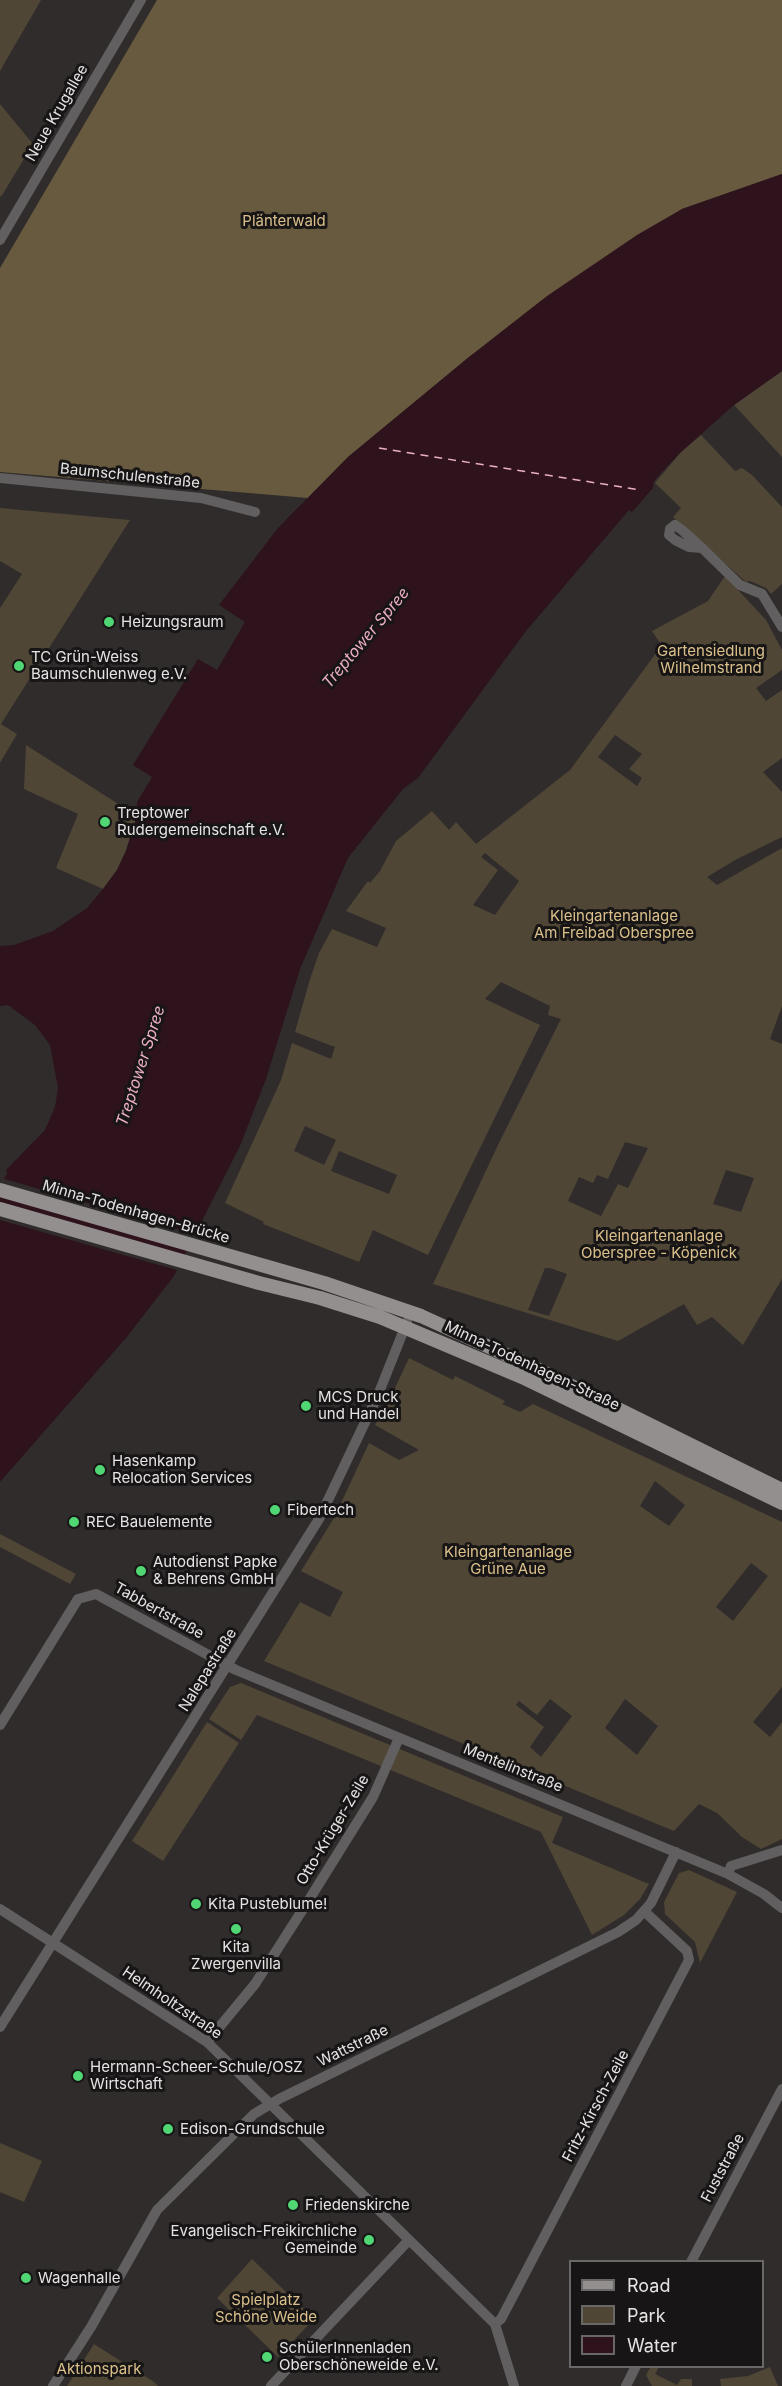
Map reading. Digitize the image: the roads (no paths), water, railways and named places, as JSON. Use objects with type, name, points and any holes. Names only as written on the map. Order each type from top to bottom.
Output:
[{"type":"main road","name":"Minna-Todenhagen-Brücke","points":[[0,1190],[263,1266]]},
{"type":"main road","name":"Minna-Todenhagen-Straße","points":[[0,1209],[259,1283],[327,1300],[405,1327],[522,1377],[782,1503]]},
{"type":"main road","name":"Minna-Todenhagen-Straße","points":[[263,1266],[352,1292],[436,1322],[531,1366],[782,1490]]},
{"type":"street","name":"Neue Krugallee","points":[[0,240],[141,0]]},
{"type":"street","name":"Baumschulenstraße","points":[[0,478],[201,498],[255,512]]},
{"type":"street","points":[[702,548],[740,585],[762,594],[782,627]]},
{"type":"street","name":"Nalepastraße","points":[[0,2027],[320,1519],[378,1395],[411,1313]]},
{"type":"street","name":"Tabbertstraße","points":[[0,1725],[78,1599],[89,1594],[96,1594],[228,1666]]},
{"type":"street","name":"Mentelinstraße","points":[[228,1666],[728,1874],[764,1894],[782,1908]]},
{"type":"street","name":"Otto-Krüger-Zeile","points":[[207,2042],[255,1984],[306,1904],[373,1797],[399,1738]]},
{"type":"street","points":[[728,1874],[731,1866],[782,1850]]},
{"type":"street","name":"Wattstraße","points":[[53,2386],[91,2327],[157,2210],[254,2114],[269,2104],[618,1932],[645,1912],[659,1890],[676,1852]]},
{"type":"street","name":"Helmholtzstraße","points":[[0,1909],[207,2042],[495,2324],[514,2386]]},
{"type":"street","name":"Fritz-Kirsch-Zeile","points":[[495,2324],[506,2311],[689,1960],[687,1951],[645,1912]]},
{"type":"street","name":"Fuststraße","points":[[692,2260],[782,2088]]},
{"type":"street","points":[[271,2386],[409,2240]]},
{"type":"street","points":[[626,2386],[635,2368]]},
{"type":"water","name":"Treptower Spree","points":[[782,174],[782,371],[734,405],[661,473],[654,481],[653,488],[632,512],[629,510],[526,631],[418,778],[403,789],[348,858],[300,969],[266,1079],[240,1146],[174,1276],[126,1338],[0,1482],[0,1185],[7,1174],[6,1170],[45,1130],[55,1107],[58,1088],[50,1045],[35,1025],[8,1005],[0,1006],[0,946],[14,945],[53,931],[87,908],[117,870],[126,851],[137,816],[137,802],[152,777],[133,765],[198,659],[217,670],[245,622],[219,605],[278,528],[348,457],[547,296],[637,235],[682,209]]},
{"type":"place","name":"Heizungsraum","points":[[109,622]]},
{"type":"place","name":"TC Grün-Weiss Baumschulenweg e.V.","points":[[19,666]]},
{"type":"place","name":"Treptower Rudergemeinschaft e.V.","points":[[105,822]]},
{"type":"place","name":"MCS Druck und Handel","points":[[306,1406]]},
{"type":"place","name":"Hasenkamp Relocation Services","points":[[100,1470]]},
{"type":"place","name":"Fibertech","points":[[275,1510]]},
{"type":"place","name":"REC Bauelemente","points":[[74,1522]]},
{"type":"place","name":"Autodienst Papke & Behrens GmbH","points":[[141,1571]]},
{"type":"place","name":"Kita Pusteblume!","points":[[196,1904]]},
{"type":"place","name":"Kita Zwergenvilla","points":[[236,1929]]},
{"type":"place","name":"Hermann-Scheer-Schule/OSZ Wirtschaft","points":[[78,2076]]},
{"type":"place","name":"Edison-Grundschule","points":[[168,2129]]},
{"type":"place","name":"Friedenskirche","points":[[293,2205]]},
{"type":"place","name":"Evangelisch-Freikirchliche Gemeinde","points":[[369,2240]]},
{"type":"place","name":"Wagenhalle","points":[[26,2278]]},
{"type":"place","name":"SchülerInnenladen Oberschöneweide e.V.","points":[[267,2357]]},
{"type":"park label","name":"Plänterwald","points":[[284,221]]},
{"type":"park label","name":"Gartensiedlung Wilhelmstrand","points":[[711,660]]},
{"type":"park label","name":"Kleingartenanlage Am Freibad Oberspree","points":[[614,924]]},
{"type":"park label","name":"Kleingartenanlage Oberspree - Köpenick","points":[[659,1244]]},
{"type":"park label","name":"Kleingartenanlage Grüne Aue","points":[[508,1560]]},
{"type":"park label","name":"Spielplatz Schöne Weide","points":[[266,2308]]},
{"type":"park label","name":"Aktionspark","points":[[99,2369]]}]
